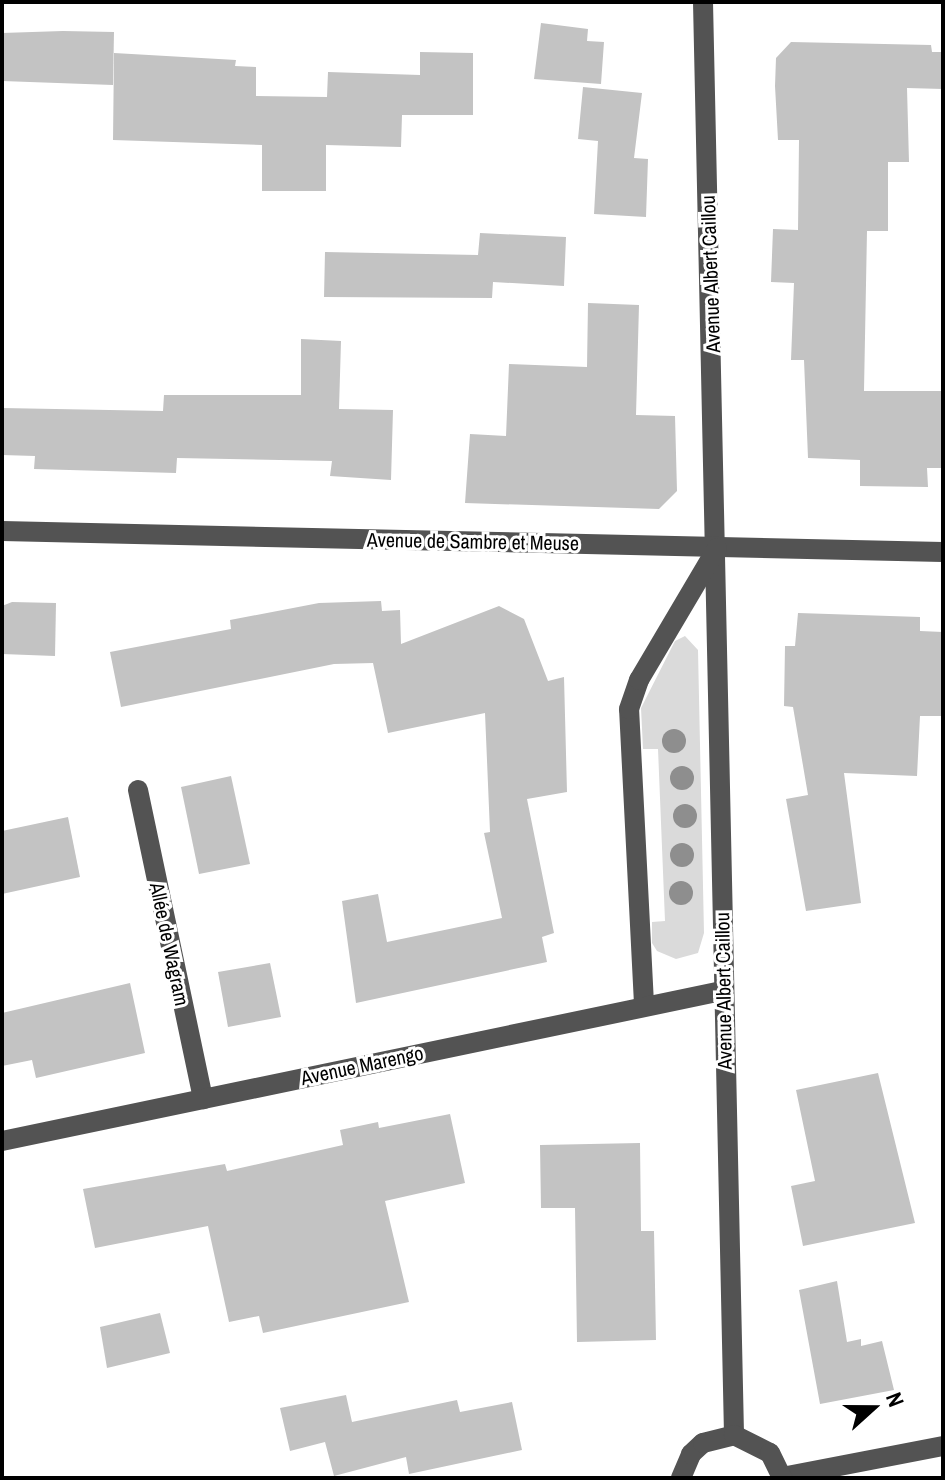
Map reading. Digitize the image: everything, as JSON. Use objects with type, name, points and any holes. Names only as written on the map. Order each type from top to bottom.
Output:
[{"type":"street","name":"Avenue Albert Caillou","points":[[703,2],[718,547],[722,991],[734,1435]]},
{"type":"street","name":"Avenue de Sambre et Meuse","points":[[2,531],[943,552]]},
{"type":"street","points":[[644,1004],[629,709],[639,680],[718,547]]},
{"type":"street","name":"Allée de Wagram","points":[[138,790],[203,1099]]},
{"type":"street","name":"Avenue Marengo","points":[[2,1141],[644,1004],[722,991]]},
{"type":"street","points":[[681,1478],[691,1454],[703,1443],[734,1435],[770,1453],[782,1478],[943,1446]]},
{"type":"shaded area","points":[[685,636],[698,650],[704,933],[698,953],[676,959],[657,951],[652,943],[652,922],[665,921],[658,749],[643,749],[641,708],[675,641]]},
{"type":"building","points":[[541,23],[588,29],[587,41],[604,42],[601,84],[534,79]]},
{"type":"building","points":[[114,32],[113,85],[2,81],[2,33]]},
{"type":"building","points":[[791,42],[931,45],[932,52],[943,52],[943,89],[907,88],[909,162],[888,162],[888,231],[867,231],[864,391],[943,391],[943,468],[927,468],[928,487],[860,486],[860,460],[808,458],[804,360],[791,360],[794,283],[771,282],[773,229],[798,230],[799,140],[778,140],[775,86],[776,58]]},
{"type":"building","points":[[420,52],[473,53],[473,115],[402,115],[401,147],[326,145],[326,191],[262,191],[262,145],[113,140],[114,53],[236,60],[235,66],[256,67],[256,96],[327,97],[328,72],[420,75]]},
{"type":"building","points":[[583,87],[642,93],[634,158],[648,159],[646,217],[594,214],[598,141],[578,139]]},
{"type":"building","points":[[480,233],[566,237],[564,286],[493,282],[492,298],[324,297],[325,252],[478,255]]},
{"type":"building","points":[[588,303],[639,305],[636,415],[675,416],[677,491],[659,509],[465,503],[470,434],[506,436],[509,364],[587,367]]},
{"type":"building","points":[[301,339],[341,341],[339,409],[393,410],[391,480],[330,476],[332,461],[177,458],[176,473],[34,469],[35,456],[2,455],[2,408],[163,411],[164,395],[301,395]]},
{"type":"building","points":[[381,601],[382,611],[400,610],[401,644],[499,606],[524,619],[548,681],[564,677],[567,792],[527,799],[554,933],[542,937],[547,962],[356,1003],[342,901],[378,894],[387,942],[502,918],[484,833],[490,832],[485,713],[388,733],[373,663],[334,664],[121,707],[110,652],[231,629],[230,620],[319,603]]},
{"type":"building","points":[[12,602],[56,603],[55,656],[2,654],[2,606]]},
{"type":"building","points":[[798,613],[920,617],[920,631],[943,632],[943,716],[920,716],[917,776],[844,773],[861,903],[806,911],[786,799],[808,795],[793,707],[784,706],[785,646],[795,646]]},
{"type":"building","points":[[231,776],[250,864],[199,874],[181,787]]},
{"type":"building","points":[[68,817],[80,877],[2,894],[2,831]]},
{"type":"building","points":[[270,963],[281,1017],[228,1027],[218,972]]},
{"type":"building","points":[[130,983],[145,1053],[36,1078],[32,1060],[2,1066],[2,1013]]},
{"type":"building","points":[[878,1073],[915,1223],[803,1246],[791,1186],[815,1181],[796,1090]]},
{"type":"building","points":[[450,1114],[465,1183],[385,1201],[409,1302],[263,1333],[259,1316],[229,1322],[208,1226],[95,1248],[83,1189],[225,1164],[227,1171],[343,1145],[340,1130],[378,1122],[379,1128]]},
{"type":"building","points":[[640,1143],[641,1231],[654,1231],[656,1340],[577,1342],[575,1208],[541,1208],[540,1145]]},
{"type":"building","points":[[837,1281],[847,1342],[861,1339],[861,1346],[882,1341],[894,1390],[820,1404],[799,1290]]},
{"type":"building","points":[[160,1313],[170,1353],[107,1368],[100,1327]]},
{"type":"building","points":[[346,1395],[352,1422],[457,1400],[460,1412],[512,1402],[522,1450],[409,1474],[406,1457],[334,1476],[325,1442],[290,1451],[280,1408]]}]
